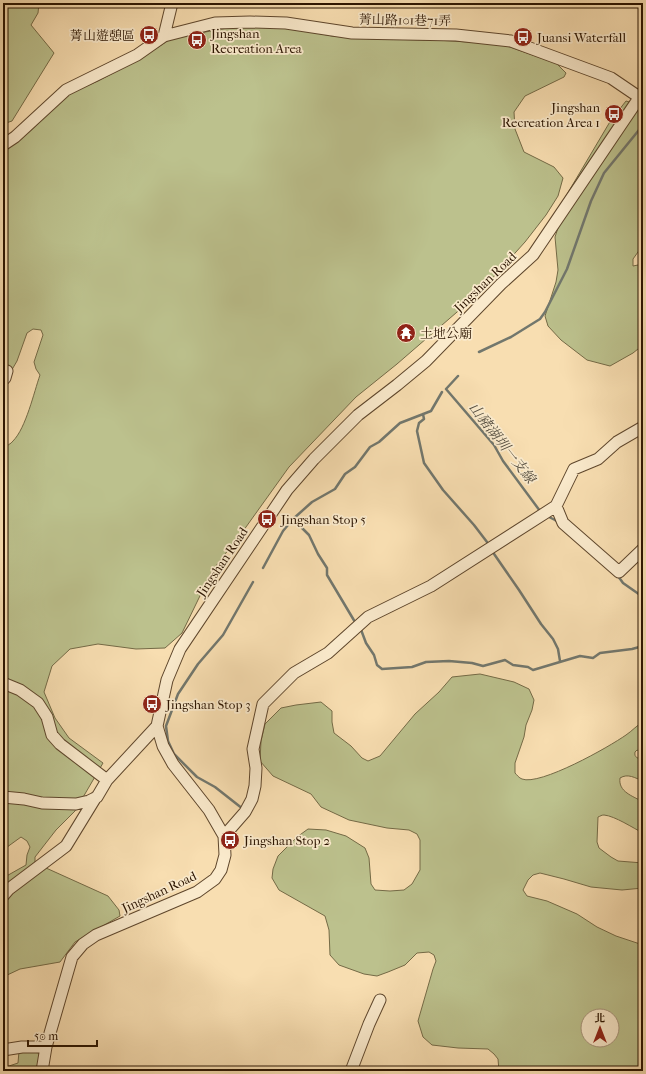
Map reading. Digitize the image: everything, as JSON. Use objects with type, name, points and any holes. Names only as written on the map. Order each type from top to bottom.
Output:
[{"type":"street","points":[[164,36],[172,3]]},
{"type":"street","name":"菁山路101巷71弄","points":[[3,145],[15,137],[66,90],[137,55],[164,36],[215,23],[286,23],[352,33],[456,35],[511,41],[611,78],[641,95]]},
{"type":"street","name":"Jingshan Road","points":[[42,1071],[46,1047],[72,957],[83,944],[96,935],[197,892],[215,879],[221,870],[225,855],[224,836],[209,810],[173,764],[163,746],[157,726],[167,680],[180,649],[287,490],[314,459],[358,415],[426,361],[496,289],[533,255],[641,95]]},
{"type":"street","points":[[3,372],[7,371],[3,380]]},
{"type":"street","points":[[224,836],[245,812],[252,799],[255,786],[256,768],[253,749],[263,704],[294,673],[328,653],[368,617],[431,586],[556,506],[574,469],[598,460],[617,442],[643,427]]},
{"type":"street","points":[[556,506],[563,523],[619,572],[643,549]]},
{"type":"street","points":[[3,683],[20,690],[38,703],[46,717],[52,735],[60,744],[107,780]]},
{"type":"street","points":[[3,896],[9,889],[66,846],[107,780],[157,726]]},
{"type":"street","points":[[3,797],[24,799],[42,803],[76,804],[89,801],[97,797]]},
{"type":"street","points":[[351,1071],[380,1000]]},
{"type":"street","points":[[3,1050],[22,1047],[46,1047]]},
{"type":"green space","points":[[3,3],[39,3],[38,13],[31,25],[54,53],[12,121],[3,124]]},
{"type":"green space","points":[[233,27],[291,28],[332,36],[374,39],[436,40],[501,44],[556,63],[566,73],[564,77],[525,96],[514,112],[515,129],[524,152],[554,167],[563,178],[558,196],[546,215],[525,242],[479,293],[397,364],[356,397],[289,467],[212,571],[182,633],[165,648],[136,649],[98,644],[70,649],[52,666],[44,692],[55,718],[69,738],[103,763],[75,811],[56,830],[35,857],[35,863],[108,896],[119,910],[120,916],[75,942],[60,962],[20,969],[3,977],[3,878],[26,865],[30,847],[27,841],[21,837],[3,850],[3,448],[11,443],[18,435],[29,410],[40,375],[34,362],[43,335],[41,330],[33,329],[27,333],[17,361],[3,385],[3,150],[27,134],[70,93],[98,81],[146,55],[172,38]]},
{"type":"green space","points":[[626,101],[643,106],[643,245],[633,259],[633,266],[643,264],[643,345],[633,353],[610,366],[587,360],[561,340],[548,326],[545,316],[556,282],[558,270],[555,237],[559,225],[563,201],[611,120]]},
{"type":"green space","points":[[480,674],[514,682],[529,689],[534,700],[515,763],[515,773],[522,779],[531,780],[543,777],[574,764],[617,741],[643,722],[643,753],[637,750],[635,752],[635,756],[643,760],[643,781],[634,777],[626,776],[620,778],[620,783],[621,787],[627,793],[643,802],[643,833],[624,822],[602,815],[598,817],[597,842],[599,848],[618,861],[643,863],[643,888],[622,890],[591,887],[540,873],[533,875],[528,880],[523,890],[527,896],[547,901],[577,914],[597,927],[616,936],[643,945],[643,1069],[620,1069],[615,1071],[499,1071],[498,1059],[488,1049],[432,1045],[423,1037],[418,1021],[436,961],[434,955],[429,952],[417,953],[405,965],[377,976],[364,974],[339,965],[330,955],[329,930],[325,916],[279,890],[272,878],[273,869],[278,856],[297,837],[308,829],[326,830],[346,836],[365,848],[369,858],[371,884],[375,890],[404,890],[412,884],[420,870],[420,840],[417,834],[409,830],[387,828],[349,820],[321,807],[311,794],[273,776],[260,761],[261,741],[265,724],[281,708],[321,702],[332,711],[334,733],[351,746],[362,758],[368,761],[380,756],[415,714],[439,692],[452,677]]},
{"type":"green space","points":[[19,1051],[39,1053],[36,1071],[3,1071],[3,1068],[18,1063]]},
{"type":"waterway","points":[[479,352],[511,337],[540,319],[567,269],[591,201],[604,173],[643,125]]},
{"type":"waterway","name":"山豬湖圳一支線","points":[[458,376],[446,389],[494,445],[503,461],[540,511]]},
{"type":"waterway","points":[[263,568],[283,531],[293,519],[312,502],[335,489],[345,474],[355,467],[370,447],[379,442],[400,423],[431,411],[442,392]]},
{"type":"waterway","points":[[423,414],[424,419],[419,423],[417,431],[424,463],[443,490],[487,542]]},
{"type":"waterway","points":[[547,516],[558,522]]},
{"type":"waterway","points":[[293,519],[309,535],[327,568],[327,575],[355,622]]},
{"type":"waterway","points":[[492,551],[541,624],[553,639],[558,649],[560,661]]},
{"type":"waterway","points":[[618,576],[623,583],[643,597]]},
{"type":"waterway","points":[[243,809],[215,787],[197,777],[174,754],[168,741],[166,726],[178,694],[198,664],[223,635],[253,582]]},
{"type":"waterway","points":[[360,627],[366,643],[374,655],[377,665],[382,669],[412,667],[426,662],[449,661],[472,663],[483,666],[505,660],[513,665],[528,667],[533,670],[580,656],[593,658],[600,653],[643,646]]},
{"type":"place","name":"菁山遊憩區","points":[[149,35]]},
{"type":"place","name":"Juansi Waterfall","points":[[523,37]]},
{"type":"place","name":"Jingshan Recreation Area","points":[[197,40]]},
{"type":"place","name":"Jingshan Recreation Area 1","points":[[614,114]]},
{"type":"place","name":"土地公廟","points":[[406,333]]},
{"type":"place","name":"Jingshan Stop 5","points":[[267,519]]},
{"type":"place","name":"Jingshan Stop 3","points":[[152,704]]},
{"type":"place","name":"Jingshan Stop 2","points":[[230,840]]}]
